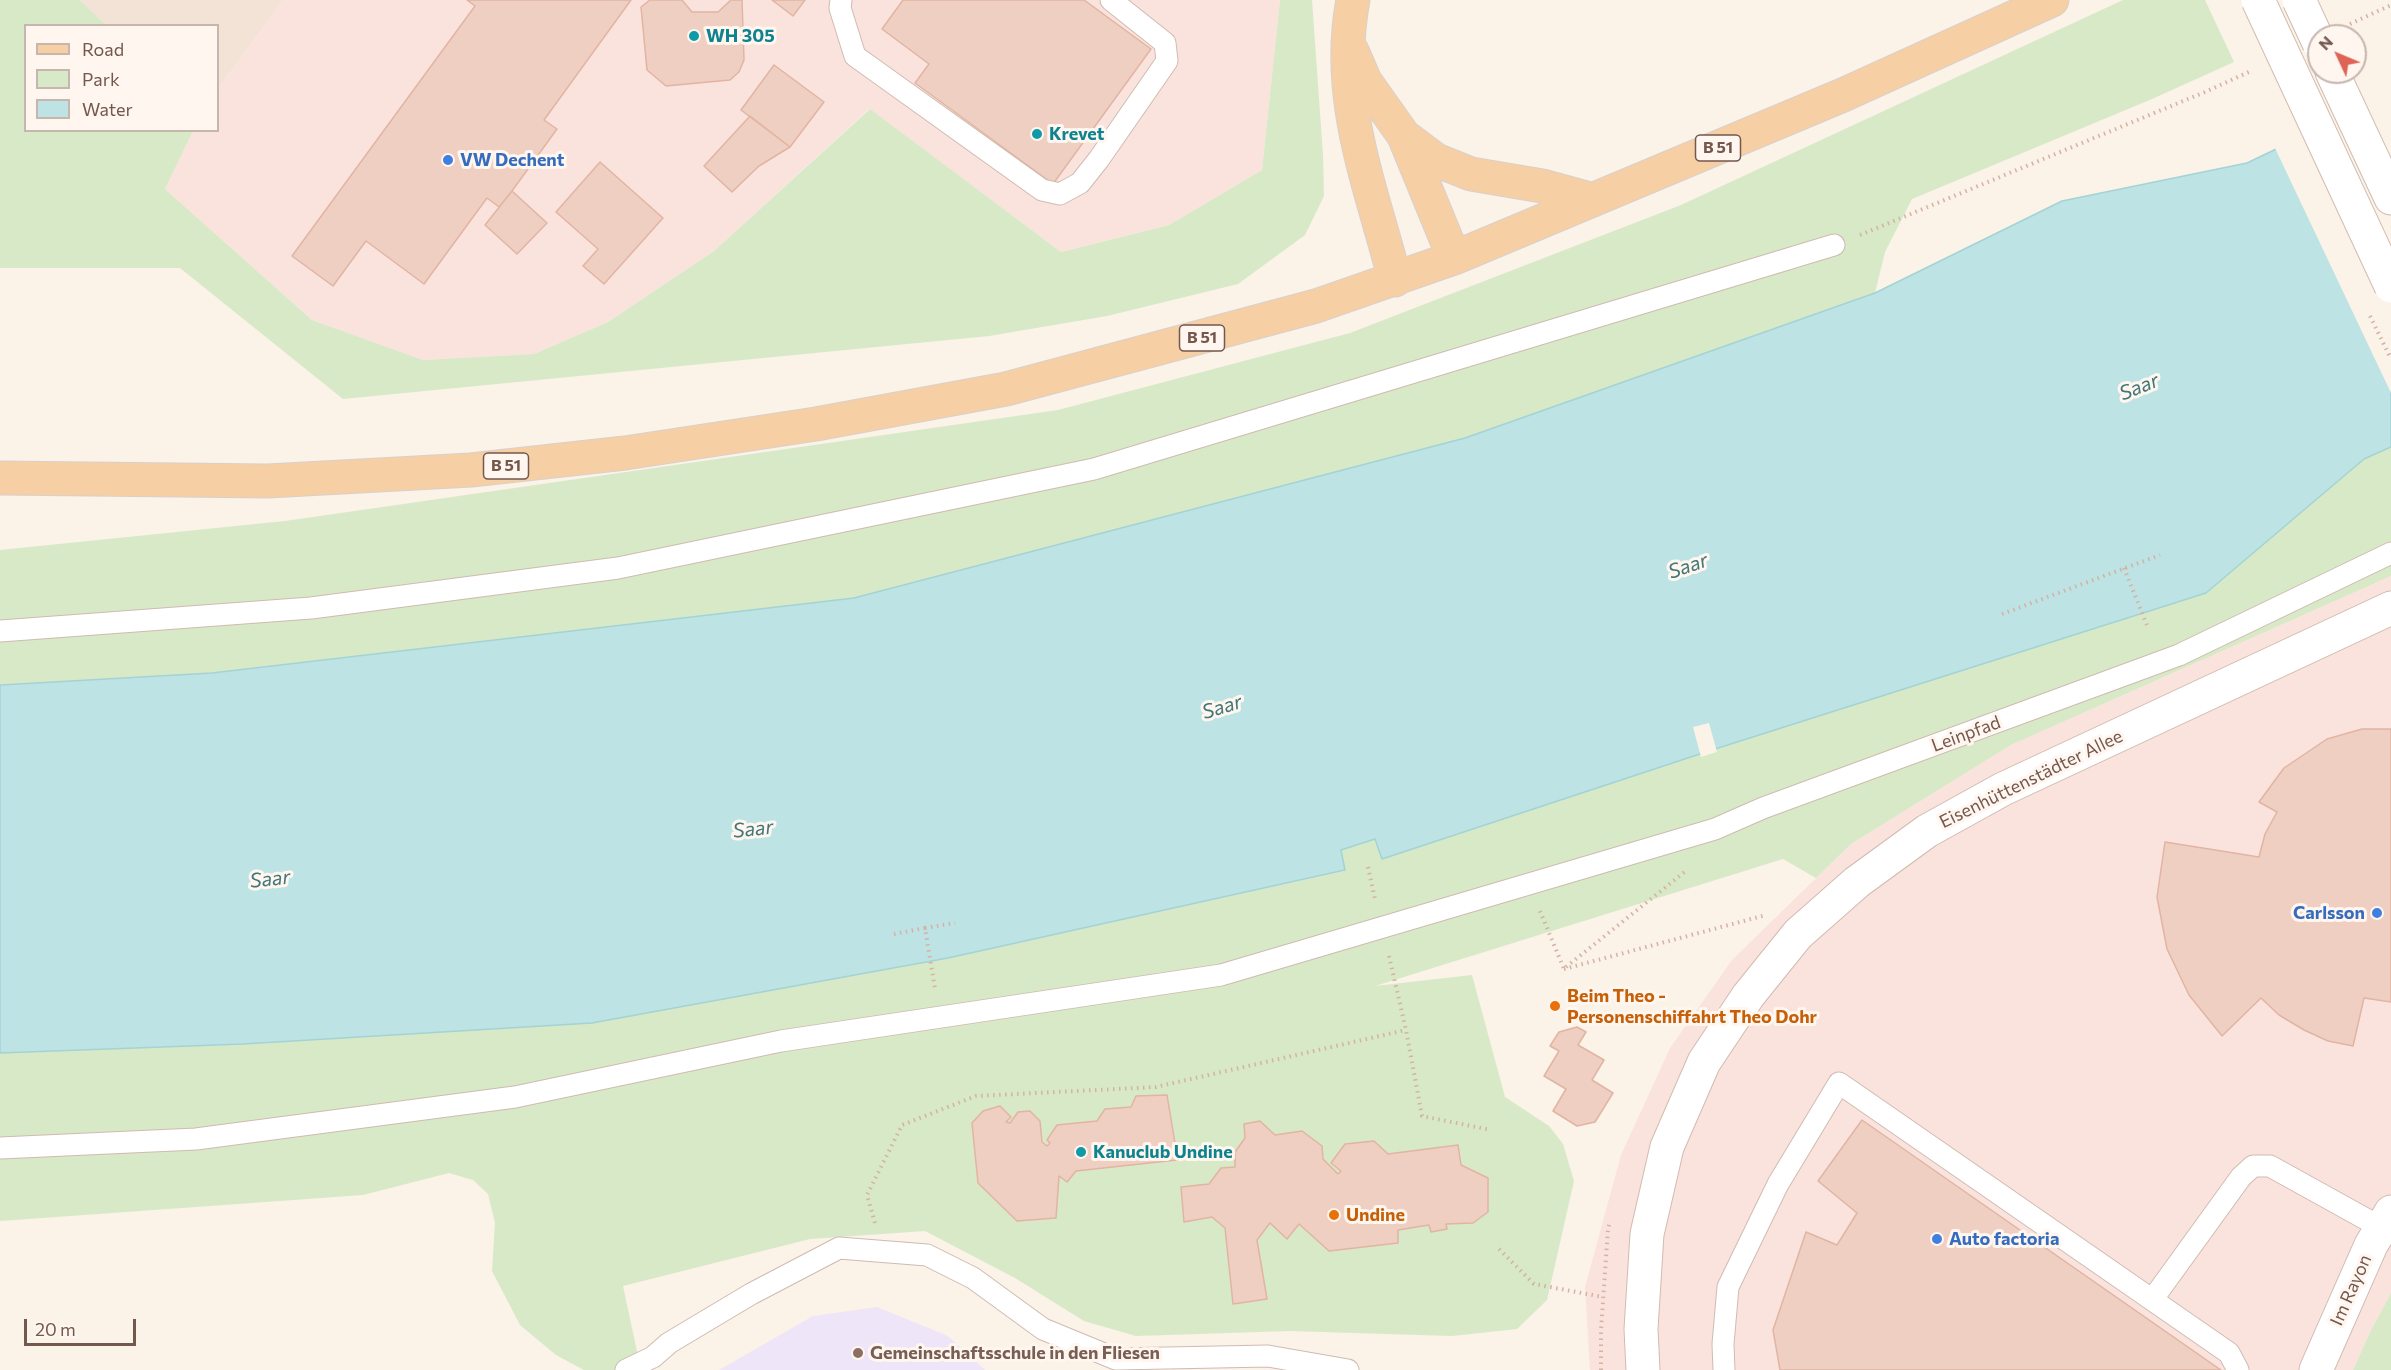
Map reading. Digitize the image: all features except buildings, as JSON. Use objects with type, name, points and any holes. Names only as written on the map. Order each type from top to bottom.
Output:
[{"type":"main road","points":[[1353,0],[1347,68],[1349,100],[1365,175],[1395,280]]},
{"type":"main road","name":"B 51","points":[[0,478],[268,482],[471,470],[626,453],[816,424],[1006,389],[1225,332],[1395,280],[1454,258],[1843,95],[2052,0]]},
{"type":"main road","points":[[1349,43],[1365,81],[1404,136],[1454,258]]},
{"type":"main road","points":[[1404,136],[1436,160],[1471,174],[1542,186],[1593,200]]},
{"type":"street","points":[[2258,0],[2391,286]]},
{"type":"street","points":[[2299,0],[2322,24]]},
{"type":"street","points":[[2338,84],[2391,198]]},
{"type":"street","name":"Eisenhüttenstädter Allee","points":[[1643,1370],[1641,1329],[1647,1234],[1667,1147],[1704,1062],[1748,996],[1798,934],[1857,882],[1927,831],[2003,789],[2391,608]]},
{"type":"street","name":"Im Rayon","points":[[2316,1370],[2371,1245],[2386,1220]]},
{"type":"lane","points":[[841,0],[840,8],[855,56],[1042,190],[1060,194],[1080,183],[1167,61],[1165,43],[1112,0]]},
{"type":"lane","points":[[0,631],[311,608],[618,568],[1094,469],[1834,245]]},
{"type":"lane","name":"Leinpfad","points":[[0,1148],[196,1139],[515,1098],[781,1041],[1221,975],[1714,829],[1763,808],[2179,655],[2391,553]]},
{"type":"lane","points":[[1724,1370],[1723,1344],[1728,1287],[1778,1184],[1839,1083],[2229,1353],[2238,1370]]},
{"type":"lane","points":[[2152,1300],[2241,1177],[2253,1166],[2270,1166],[2386,1220]]},
{"type":"lane","points":[[626,1370],[653,1357],[669,1343],[751,1294],[839,1248],[927,1255],[973,1278],[1043,1329],[1116,1359],[1268,1356],[1348,1370]]},
{"type":"path","points":[[2354,24],[2391,5]]},
{"type":"path","points":[[1834,245],[2205,92],[2257,68]]},
{"type":"path","points":[[2002,614],[2160,555]]},
{"type":"path","points":[[2124,568],[2148,628]]},
{"type":"path","points":[[1564,969],[1691,867]]},
{"type":"path","points":[[1529,884],[1564,969]]},
{"type":"path","points":[[1564,969],[1766,915],[1772,918]]},
{"type":"path","points":[[894,934],[955,923]]},
{"type":"path","points":[[925,928],[935,989]]},
{"type":"path","points":[[883,1251],[867,1195],[902,1125],[976,1096],[1156,1087],[1406,1030],[1422,1116],[1491,1130]]},
{"type":"path","points":[[1499,1249],[1534,1284],[1604,1297]]},
{"type":"shaded area","points":[[80,0],[283,0],[219,88],[219,24],[105,24]]},
{"type":"shaded area","points":[[283,0],[1280,0],[1262,170],[1169,225],[1061,252],[869,109],[714,251],[608,322],[534,354],[423,360],[312,320],[165,189],[193,132],[219,132],[219,88]]},
{"type":"shaded area","points":[[2391,576],[2391,1293],[2353,1370],[1590,1370],[1585,1287],[1621,1155],[1670,1048],[1732,960],[1851,844],[2011,745]]},
{"type":"shaded area","name":"Gemeinschaftsschule in den Fliesen","points":[[877,1307],[948,1336],[985,1370],[719,1370],[813,1316]]},
{"type":"green space","points":[[0,0],[80,0],[105,24],[24,24],[24,132],[193,132],[165,189],[312,320],[423,360],[534,354],[608,322],[714,251],[870,109],[1061,252],[1169,225],[1262,170],[1280,0],[1312,0],[1324,196],[1305,235],[1238,284],[1107,316],[989,336],[343,399],[180,268],[0,268]]},
{"type":"green space","points":[[2123,0],[2205,0],[2234,62],[2152,99],[1912,199],[1885,252],[1875,293],[1465,438],[854,598],[212,673],[0,685],[0,550],[285,521],[1058,410],[1350,333],[1681,205]]},
{"type":"green space","points":[[2391,447],[2391,576],[2011,745],[1851,844],[1816,878],[1783,859],[1375,986],[1472,975],[1505,1097],[1549,1126],[1563,1144],[1574,1181],[1547,1300],[1517,1329],[1452,1336],[1290,1331],[1136,1336],[1084,1321],[1015,1278],[925,1231],[810,1239],[623,1286],[641,1370],[584,1370],[556,1355],[520,1325],[492,1271],[495,1223],[488,1194],[473,1180],[449,1173],[363,1195],[0,1221],[0,1053],[243,1044],[592,1023],[948,958],[1344,871],[1341,850],[1376,839],[1382,859],[1715,749]]},
{"type":"green space","points":[[2391,1293],[2391,1370],[2353,1370],[2370,1332]]},
{"type":"water","name":"Saar","points":[[2391,94],[2391,447],[2364,459],[2206,593],[1715,749],[1382,859],[1375,839],[1341,850],[1345,870],[948,958],[592,1023],[243,1044],[0,1053],[0,685],[212,673],[854,598],[1465,438],[1875,293],[2062,201],[2247,163]]},
{"type":"pier","points":[[2391,91],[2391,393],[2274,146]]},
{"type":"pier","points":[[1709,723],[1717,752],[1701,757],[1693,727]]},
{"type":"place","name":"WH 305","points":[[694,36]]},
{"type":"place","name":"Krevet","points":[[1037,134]]},
{"type":"place","name":"VW Dechent","points":[[448,160]]},
{"type":"place","name":"Carlsson","points":[[2377,913]]},
{"type":"place","name":"Beim Theo - Personenschiffahrt Theo Dohr","points":[[1555,1006]]},
{"type":"place","name":"Kanuclub Undine","points":[[1081,1152]]},
{"type":"place","name":"Undine","points":[[1334,1215]]},
{"type":"place","name":"Auto factoria","points":[[1937,1239]]},
{"type":"place","name":"Gemeinschaftsschule in den Fliesen","points":[[858,1353]]}]
